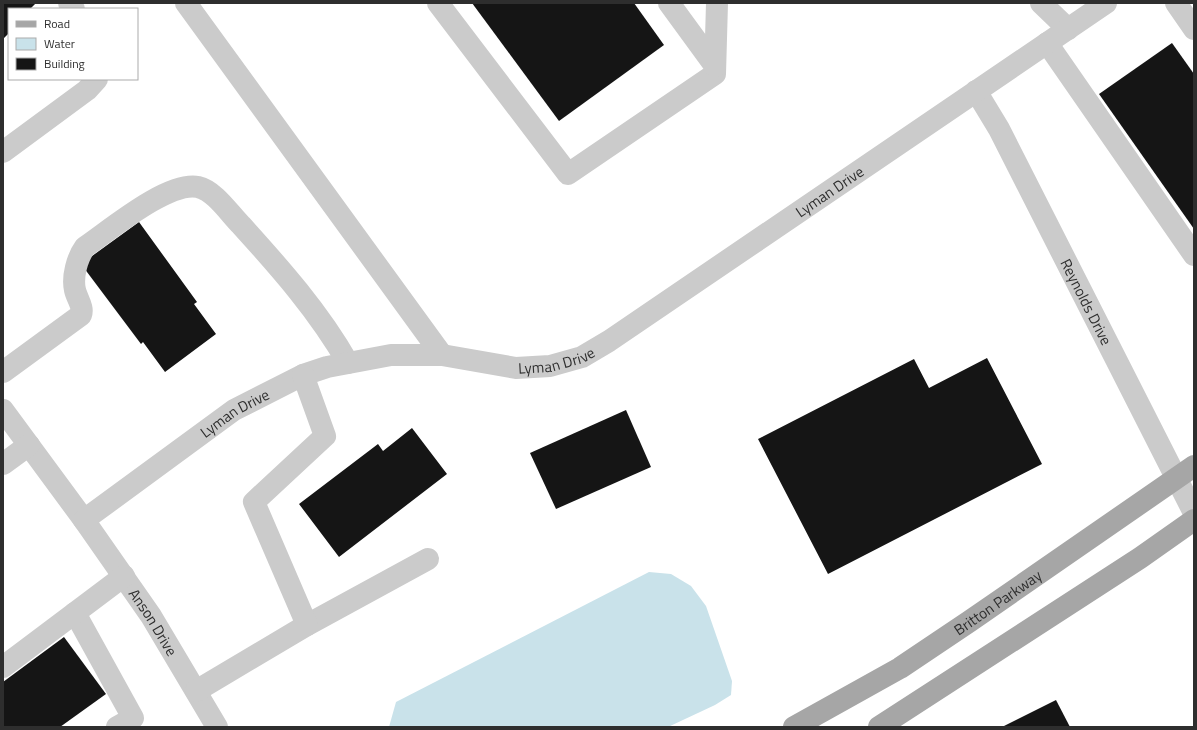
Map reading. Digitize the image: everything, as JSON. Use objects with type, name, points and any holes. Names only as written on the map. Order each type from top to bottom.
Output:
[{"type":"main road","name":"Britton Parkway","points":[[794,727],[900,668],[1186,472]]},
{"type":"main road","points":[[879,727],[1140,558],[1194,520]]},
{"type":"street","points":[[186,3],[442,355]]},
{"type":"street","points":[[438,3],[568,174],[715,74],[718,3]]},
{"type":"street","points":[[669,3],[715,66]]},
{"type":"street","points":[[1041,3],[1068,29]]},
{"type":"street","name":"Lyman Drive","points":[[84,520],[234,410],[302,375],[348,363],[391,355],[442,355],[516,368],[550,366],[582,357],[609,341],[1106,3]]},
{"type":"street","points":[[1176,3],[1194,29]]},
{"type":"street","points":[[1048,43],[1194,255]]},
{"type":"street","points":[[3,152],[87,90],[97,80]]},
{"type":"street","name":"Reynolds Drive","points":[[976,91],[999,129],[1186,472],[1194,513]]},
{"type":"street","points":[[3,372],[81,315],[82,311],[75,289],[79,255],[85,247],[151,201],[181,188],[199,187],[214,196],[283,271],[335,341],[348,363]]},
{"type":"street","points":[[302,375],[325,436],[254,502],[307,625]]},
{"type":"street","points":[[3,410],[84,520]]},
{"type":"street","points":[[3,464],[29,445]]},
{"type":"street","name":"Anson Drive","points":[[84,520],[151,616],[217,727]]},
{"type":"street","points":[[196,691],[307,625],[428,559]]},
{"type":"street","points":[[3,667],[124,576]]},
{"type":"street","points":[[75,613],[132,718],[117,727]]},
{"type":"water","points":[[649,572],[671,574],[691,586],[706,606],[732,681],[731,695],[715,705],[668,727],[389,727],[396,702]]},
{"type":"building","points":[[3,3],[36,3],[31,8],[8,8],[8,34],[3,39]]},
{"type":"building","points":[[472,3],[634,3],[664,45],[559,121]]},
{"type":"building","points":[[1172,43],[1194,74],[1194,229],[1099,94]]},
{"type":"building","points":[[139,222],[197,302],[194,304],[216,334],[165,372],[143,342],[141,344],[81,264]]},
{"type":"building","points":[[987,358],[1042,464],[828,574],[758,439],[914,359],[929,388]]},
{"type":"building","points":[[626,410],[651,467],[556,509],[530,453]]},
{"type":"building","points":[[412,428],[447,474],[339,557],[299,504],[378,444],[383,451]]},
{"type":"building","points":[[64,637],[106,694],[60,727],[3,727],[3,682]]},
{"type":"building","points":[[1056,700],[1070,727],[1002,727]]}]
